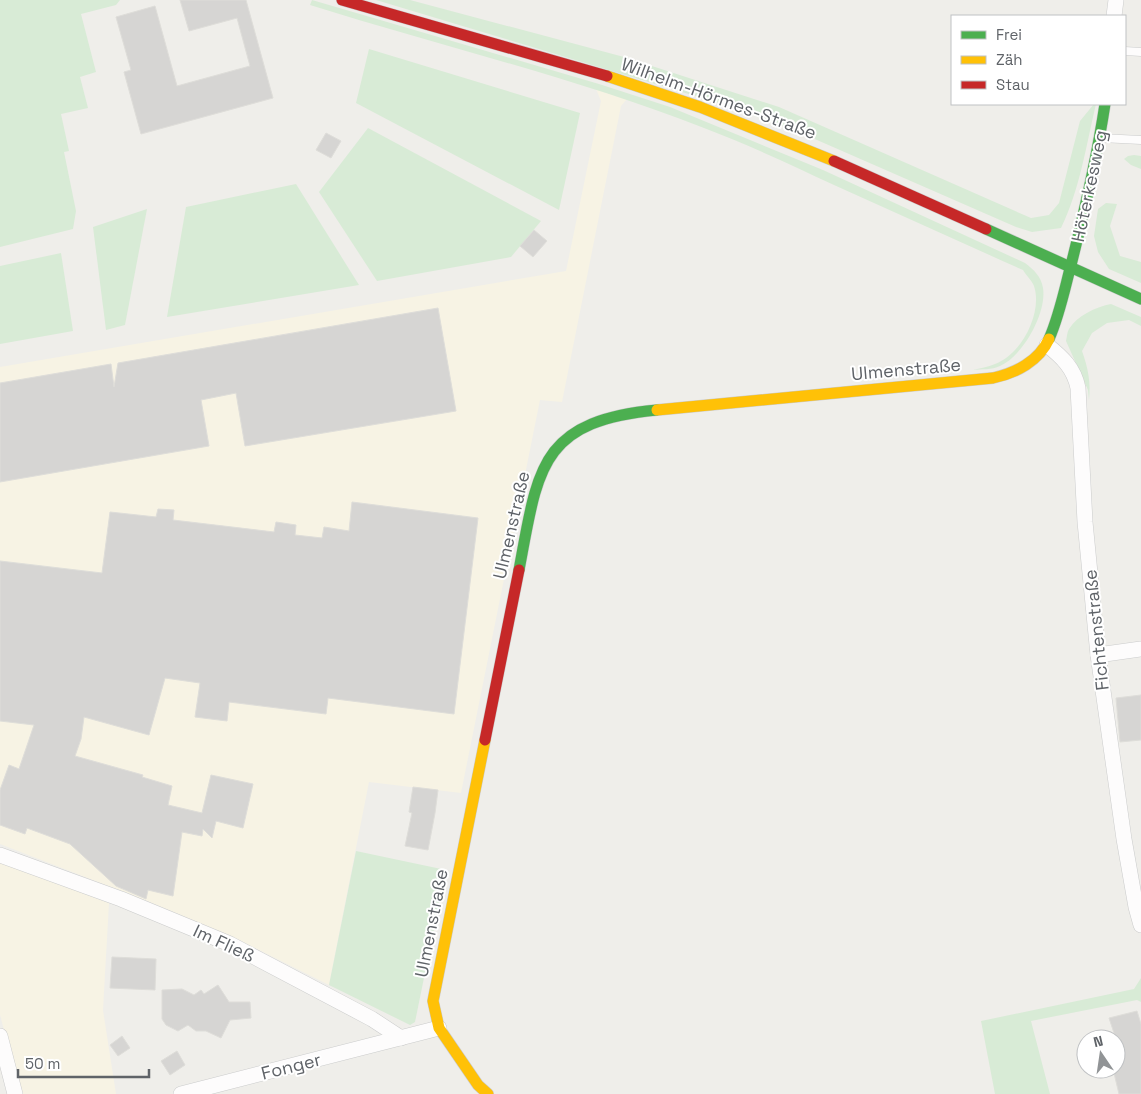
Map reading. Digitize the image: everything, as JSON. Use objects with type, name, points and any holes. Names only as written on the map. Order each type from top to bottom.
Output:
[{"type":"street","name":"Wilhelm-Hörmes-Straße","points":[[342,0],[618,79],[699,106],[839,162],[1141,299]]},
{"type":"street","points":[[1114,15],[1116,0]]},
{"type":"street","name":"Höterkesweg","points":[[1070,268],[1089,194],[1105,105]]},
{"type":"street","name":"Ulmenstraße","points":[[488,1094],[478,1085],[439,1028],[433,1000],[534,492],[542,469],[555,448],[566,437],[588,425],[613,417],[640,412],[999,378],[1024,366],[1037,356],[1047,344],[1062,300],[1070,268]]},
{"type":"street","name":"Fichtenstraße","points":[[1047,344],[1071,368],[1078,388],[1085,522],[1098,655],[1124,839],[1141,925]]},
{"type":"street","points":[[1098,655],[1141,649]]},
{"type":"street","name":"Im Fließ","points":[[0,855],[121,899],[230,944],[372,1019],[401,1038]]},
{"type":"street","points":[[401,1038],[439,1028]]},
{"type":"street","points":[[0,1036],[15,1094]]},
{"type":"street","name":"Fonger","points":[[181,1094],[401,1038]]},
{"type":"lane","points":[[1126,51],[1141,52]]},
{"type":"lane","points":[[1100,138],[1141,140]]},
{"type":"shaded area","points":[[596,89],[627,99],[621,106],[562,402],[540,400],[461,793],[369,782],[329,985],[231,936],[0,844],[0,367],[566,271],[601,101]]},
{"type":"shaded area","points":[[0,862],[109,903],[103,1010],[116,1094],[21,1094],[0,1015]]},
{"type":"green space","points":[[0,0],[120,0],[116,5],[81,14],[96,72],[80,77],[88,108],[61,114],[69,151],[64,152],[76,211],[73,229],[0,247]]},
{"type":"green space","points":[[312,0],[599,84],[670,107],[823,170],[1025,263],[1037,274],[1043,288],[1041,309],[1032,333],[1025,344],[1009,361],[994,368],[973,370],[1005,359],[1013,352],[1028,332],[1036,297],[1034,286],[1023,270],[770,155],[704,128],[607,93],[310,5]]},
{"type":"green space","points":[[376,0],[410,0],[624,57],[779,107],[1031,218],[1049,215],[1059,203],[1080,121],[1093,105],[1096,105],[1078,183],[1061,228],[1032,232],[1016,227],[801,133],[722,104]]},
{"type":"green space","points":[[369,49],[580,113],[559,210],[356,103]]},
{"type":"green space","points":[[368,128],[541,221],[511,257],[377,281],[319,192]]},
{"type":"green space","points":[[1134,155],[1141,156],[1141,169],[1131,165],[1124,159]]},
{"type":"green space","points":[[296,184],[359,285],[167,317],[186,207]]},
{"type":"green space","points":[[1106,203],[1117,204],[1110,226],[1120,256],[1141,262],[1141,283],[1109,269],[1098,252],[1094,236],[1098,209]]},
{"type":"green space","points":[[147,209],[125,325],[106,330],[93,227]]},
{"type":"green space","points":[[61,253],[73,331],[0,344],[0,266]]},
{"type":"green space","points":[[1111,304],[1141,317],[1141,326],[1129,320],[1107,323],[1092,333],[1082,351],[1090,387],[1089,400],[1088,390],[1066,341],[1067,333],[1082,316],[1099,307]]},
{"type":"green space","points":[[356,851],[446,870],[415,1022],[410,1025],[329,985]]},
{"type":"green space","points":[[1141,978],[1141,1002],[1137,1000],[1031,1021],[1050,1094],[995,1094],[981,1021],[1134,989]]},
{"type":"building","points":[[180,0],[246,0],[273,98],[141,134],[124,72],[131,70],[116,17],[155,6],[177,86],[250,66],[237,18],[189,31]]},
{"type":"building","points":[[326,133],[341,141],[331,158],[316,150]]},
{"type":"building","points":[[534,230],[547,241],[533,257],[520,246]]},
{"type":"building","points":[[438,308],[456,411],[245,446],[236,393],[201,400],[209,446],[0,482],[0,383],[111,364],[114,387],[118,363]]},
{"type":"building","points":[[352,502],[478,518],[454,714],[328,698],[326,714],[229,702],[227,721],[195,717],[200,683],[165,678],[149,735],[84,717],[81,739],[75,756],[143,775],[142,777],[172,786],[168,805],[202,813],[211,775],[253,784],[243,828],[216,821],[212,838],[203,829],[202,836],[182,832],[173,896],[148,890],[146,899],[116,886],[70,844],[27,828],[25,834],[0,825],[0,790],[9,765],[19,769],[34,725],[0,721],[0,561],[102,573],[110,512],[156,517],[158,509],[174,510],[173,520],[274,532],[276,522],[296,525],[295,535],[322,538],[324,527],[349,531]]},
{"type":"building","points":[[1141,695],[1141,740],[1120,742],[1116,698]]},
{"type":"building","points":[[413,787],[438,790],[428,850],[405,846],[412,813],[409,812]]},
{"type":"building","points":[[112,957],[156,959],[155,990],[110,988]]},
{"type":"building","points":[[218,985],[229,1002],[250,1002],[251,1018],[230,1020],[221,1038],[206,1031],[196,1031],[188,1025],[178,1031],[166,1025],[162,1019],[162,990],[182,989],[194,995],[201,990],[204,994]]},
{"type":"building","points":[[1137,1011],[1141,1024],[1141,1094],[1119,1094],[1115,1079],[1126,1079],[1126,1029],[1113,1029],[1109,1018]]},
{"type":"building","points":[[122,1036],[130,1048],[118,1056],[110,1045]]},
{"type":"building","points":[[177,1051],[185,1065],[170,1075],[161,1061]]},
{"type":"traffic: fast","points":[[1049,339],[1062,300],[1082,222],[1105,105]]},
{"type":"traffic: fast","points":[[986,229],[1141,299]]},
{"type":"traffic: fast","points":[[519,570],[532,504],[540,478],[551,456],[566,439],[588,425],[618,416],[657,410]]},
{"type":"traffic: slow","points":[[607,76],[700,107],[834,161]]},
{"type":"traffic: slow","points":[[657,410],[993,378],[1010,373],[1026,365],[1039,354],[1049,339]]},
{"type":"traffic: slow","points":[[485,740],[433,1001],[439,1028],[478,1085],[488,1094]]},
{"type":"traffic: jam","points":[[342,0],[607,76]]},
{"type":"traffic: jam","points":[[834,161],[986,229]]},
{"type":"traffic: jam","points":[[485,740],[519,570]]}]
